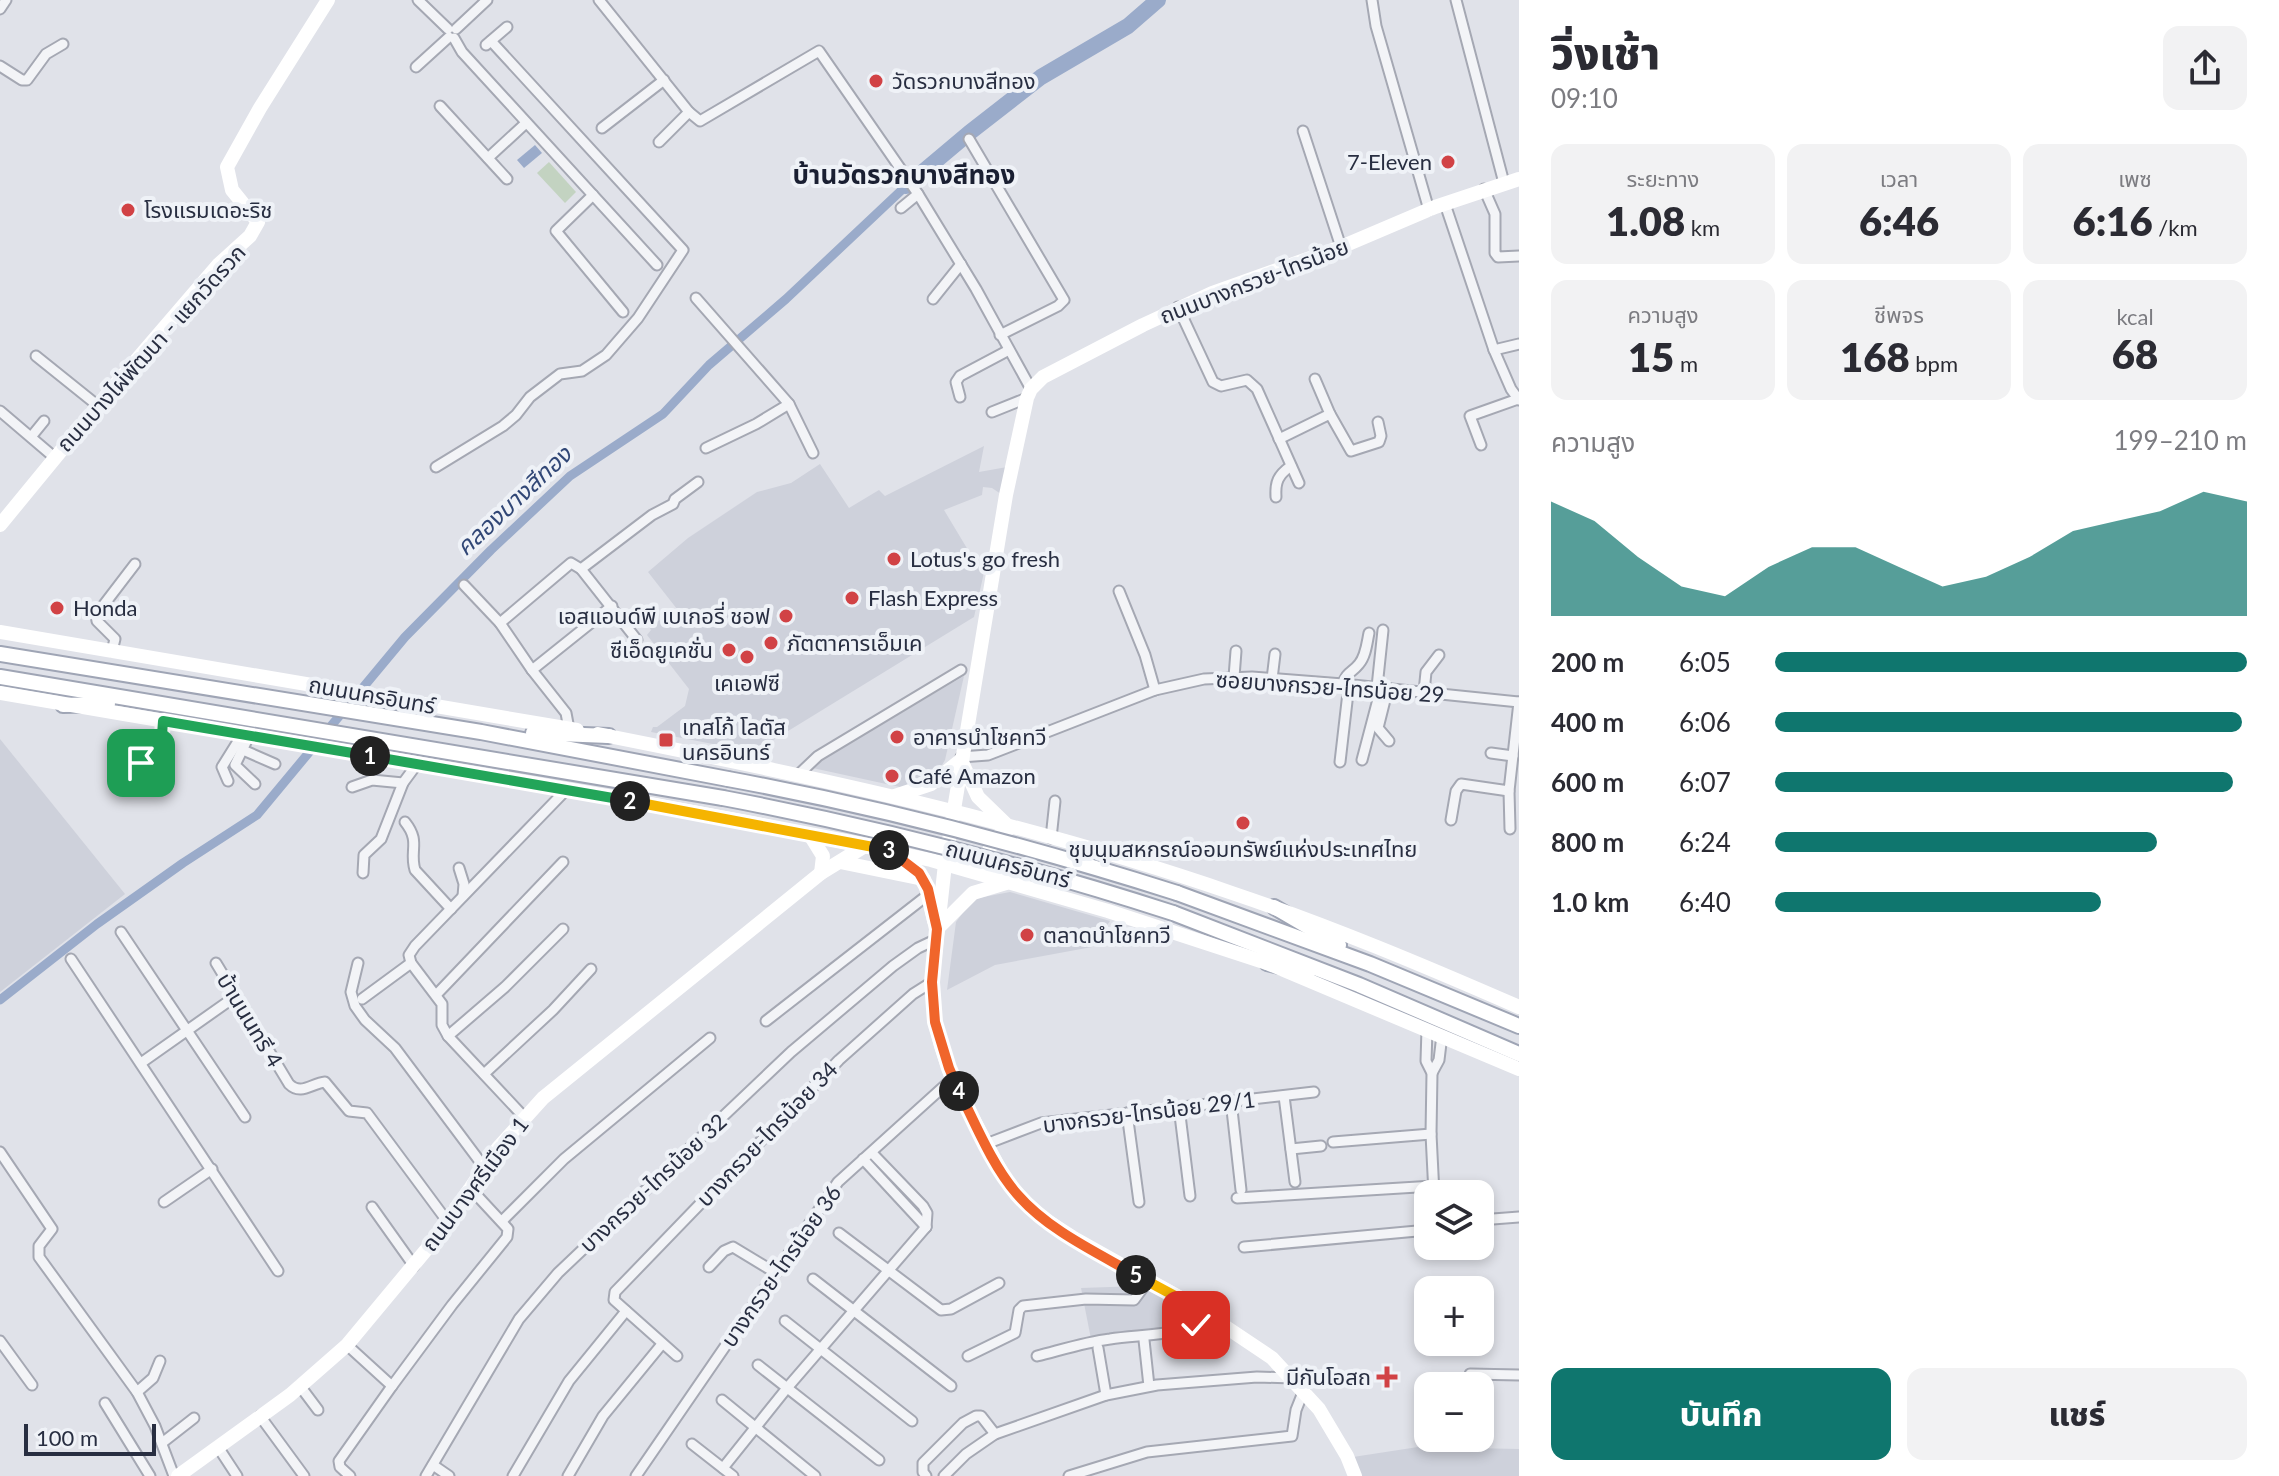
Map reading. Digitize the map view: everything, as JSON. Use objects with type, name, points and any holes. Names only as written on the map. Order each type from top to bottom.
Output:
[{"type":"main road","name":"ถนนบางไผ่พัฒนา - แยกวัดรวก","points":[[0,525],[97,405],[210,275],[250,236],[258,222],[232,190],[227,167],[328,0]]},
{"type":"main road","name":"ถนนบางกรวย-ไทรน้อย","points":[[1029,394],[1043,377],[1178,307],[1512,181]]},
{"type":"main road","points":[[1029,394],[1006,495],[961,758],[936,934],[932,982],[935,1022],[952,1079],[1011,1187],[1030,1207],[1072,1237],[1214,1317],[1272,1358],[1304,1390],[1330,1426],[1355,1476]]},
{"type":"main road","name":"ถนนนครอินทร์","points":[[0,632],[609,736],[891,797],[1051,838],[1274,907],[1404,957],[1519,1007]]},
{"type":"main road","name":"ถนนนครอินทร์","points":[[0,654],[481,732],[854,804],[968,831],[1177,893],[1370,964],[1519,1026]]},
{"type":"main road","name":"ถนนนครอินทร์","points":[[0,677],[723,798],[899,834],[1173,913],[1359,985],[1519,1054]]},
{"type":"main road","name":"ถนนนครอินทร์","points":[[0,693],[163,721],[245,740],[290,743],[566,790],[887,850],[945,864],[1267,963],[1519,1069]]},
{"type":"main road","points":[[63,705],[148,703]]},
{"type":"main road","points":[[481,732],[505,729],[551,736],[609,736]]},
{"type":"main road","points":[[891,797],[925,787],[961,758]]},
{"type":"main road","points":[[936,934],[973,893],[1010,882],[993,865],[989,850],[996,836],[1010,828],[980,800],[961,758]]},
{"type":"main road","points":[[891,797],[908,809],[913,825],[903,839],[887,850],[924,879],[936,934]]},
{"type":"main road","points":[[810,835],[822,851],[821,873]]},
{"type":"main road","name":"ถนนบางศรีเมือง 1","points":[[180,1475],[300,1386],[347,1345],[414,1266],[484,1167],[524,1117],[558,1084],[821,873],[865,846]]},
{"type":"main road","points":[[840,862],[924,879]]},
{"type":"main road","points":[[1274,907],[1370,964]]},
{"type":"main road","points":[[1267,963],[1359,985]]},
{"type":"street","points":[[0,9],[6,0]]},
{"type":"street","points":[[418,0],[452,33],[462,52],[657,265]]},
{"type":"street","points":[[416,67],[487,0]]},
{"type":"street","points":[[599,0],[689,112],[700,121],[819,51],[917,192],[1009,350],[1029,394],[992,412]]},
{"type":"street","points":[[1372,0],[1376,26],[1429,210]]},
{"type":"street","points":[[1456,0],[1512,181]]},
{"type":"street","points":[[436,467],[503,426],[530,397],[560,374],[582,371],[606,355],[638,318],[683,250],[489,43],[507,27]]},
{"type":"street","points":[[0,66],[27,80],[46,54],[63,44]]},
{"type":"street","points":[[602,128],[664,80]]},
{"type":"street","points":[[440,106],[507,179]]},
{"type":"street","points":[[659,142],[689,112]]},
{"type":"street","points":[[488,158],[526,123]]},
{"type":"street","points":[[1303,131],[1341,247]]},
{"type":"street","points":[[969,139],[1064,300],[1000,335]]},
{"type":"street","points":[[1484,189],[1495,214],[1495,253],[1498,257],[1519,256]]},
{"type":"street","points":[[901,208],[917,192]]},
{"type":"street","points":[[593,195],[556,231],[623,312]]},
{"type":"street","points":[[1445,204],[1494,350],[1518,400],[1470,416],[1481,445]]},
{"type":"street","points":[[933,299],[961,264]]},
{"type":"street","points":[[696,298],[789,404],[813,453]]},
{"type":"street","points":[[1178,307],[1213,382],[1221,386],[1240,380],[1252,383],[1299,483]]},
{"type":"street","points":[[1494,350],[1519,344]]},
{"type":"street","points":[[960,397],[956,382],[960,376],[1009,350]]},
{"type":"street","points":[[36,356],[97,405]]},
{"type":"street","points":[[1315,379],[1351,451],[1379,442],[1378,422]]},
{"type":"street","points":[[706,448],[789,404]]},
{"type":"street","points":[[0,411],[54,457]]},
{"type":"street","points":[[1279,439],[1330,414]]},
{"type":"street","points":[[31,437],[44,421]]},
{"type":"street","points":[[1276,497],[1275,484],[1291,466]]},
{"type":"street","points":[[581,569],[652,515],[673,504],[675,499],[698,482]]},
{"type":"street","points":[[500,623],[568,563],[574,563],[637,640]]},
{"type":"street","points":[[112,651],[115,639],[97,621],[96,615],[135,564]]},
{"type":"street","points":[[464,585],[500,623],[566,713],[569,729]]},
{"type":"street","points":[[1119,591],[1145,655],[1155,690]]},
{"type":"street","points":[[532,670],[612,606]]},
{"type":"street","points":[[1383,630],[1378,728],[1389,741]]},
{"type":"street","points":[[1340,762],[1347,673],[1359,665],[1369,633]]},
{"type":"street","points":[[1234,677],[1236,651]]},
{"type":"street","points":[[1272,679],[1275,654]]},
{"type":"street","points":[[1424,692],[1426,672],[1439,655]]},
{"type":"street","points":[[798,775],[818,756],[961,670]]},
{"type":"street","name":"ซอยบางกรวย-ไทรน้อย 29","points":[[961,758],[988,755],[1155,690],[1204,679],[1234,677],[1346,684],[1519,702]]},
{"type":"street","points":[[1362,760],[1382,687]]},
{"type":"street","points":[[1510,829],[1509,791],[1519,702]]},
{"type":"street","points":[[130,770],[161,749],[163,721]]},
{"type":"street","points":[[245,740],[275,764]]},
{"type":"street","points":[[228,781],[222,767],[245,740]]},
{"type":"street","points":[[245,740],[235,765],[255,784]]},
{"type":"street","points":[[1491,753],[1513,756]]},
{"type":"street","points":[[363,873],[364,855],[381,839],[391,807],[417,764]]},
{"type":"street","points":[[352,787],[372,780],[403,783]]},
{"type":"street","points":[[1451,820],[1456,791],[1461,784],[1509,791]]},
{"type":"street","points":[[362,999],[410,961],[415,946],[566,790]]},
{"type":"street","points":[[1051,838],[1055,801]]},
{"type":"street","points":[[405,822],[415,838],[415,870],[451,909]]},
{"type":"street","points":[[436,995],[563,862]]},
{"type":"street","points":[[459,868],[464,884],[463,896]]},
{"type":"street","points":[[766,1021],[929,894]]},
{"type":"street","points":[[448,1036],[505,987],[563,929]]},
{"type":"street","points":[[121,932],[245,1117]]},
{"type":"street","name":"บางกรวย-ไทรน้อย 32","points":[[426,1476],[519,1319],[558,1273],[791,1052],[936,934]]},
{"type":"street","points":[[71,959],[278,1271]]},
{"type":"street","points":[[410,961],[442,1004],[442,1025],[448,1036],[524,1117]]},
{"type":"street","name":"บ้านนนทรี 4","points":[[216,963],[289,1084],[302,1090],[325,1082],[349,1111],[367,1113],[447,1221]]},
{"type":"street","points":[[358,963],[351,992],[355,1006],[365,1020],[395,1048],[484,1167]]},
{"type":"street","points":[[484,1074],[553,1010],[591,969]]},
{"type":"street","name":"บางกรวย-ไทรน้อย 34","points":[[626,1311],[613,1298],[615,1292],[839,1060],[913,994],[932,982]]},
{"type":"street","points":[[141,1063],[236,996]]},
{"type":"street","points":[[1427,1029],[1426,1061],[1432,1073]]},
{"type":"street","points":[[1433,1180],[1432,1073],[1439,1060],[1442,1035]]},
{"type":"street","points":[[502,1221],[564,1159],[710,1038]]},
{"type":"street","name":"บางกรวย-ไทรน้อย 36","points":[[636,1476],[838,1182],[952,1079]]},
{"type":"street","name":"บางกรวย-ไทรน้อย 29/1","points":[[986,1144],[1041,1123],[1314,1092]]},
{"type":"street","points":[[1284,1096],[1295,1182]]},
{"type":"street","points":[[1231,1101],[1239,1194],[1414,1190]]},
{"type":"street","points":[[1179,1107],[1190,1196]]},
{"type":"street","points":[[1127,1113],[1139,1202]]},
{"type":"street","points":[[1333,1142],[1431,1134]]},
{"type":"street","points":[[1291,1149],[1321,1146]]},
{"type":"street","points":[[0,1152],[52,1229],[37,1251],[61,1289],[137,1392],[180,1475]]},
{"type":"street","points":[[723,1468],[787,1388],[926,1227],[927,1213],[923,1206],[872,1153]]},
{"type":"street","points":[[863,1159],[926,1227]]},
{"type":"street","points":[[164,1202],[212,1169]]},
{"type":"street","points":[[350,1476],[340,1467],[339,1461],[452,1305],[507,1237],[508,1229],[502,1221],[470,1188]]},
{"type":"street","points":[[372,1207],[414,1266]]},
{"type":"street","points":[[1494,1219],[1519,1217]]},
{"type":"street","points":[[1244,1247],[1414,1229]]},
{"type":"street","points":[[839,1233],[936,1309],[945,1311],[999,1283]]},
{"type":"street","points":[[709,1267],[724,1251],[733,1247],[776,1273]]},
{"type":"street","points":[[813,1279],[951,1386]]},
{"type":"street","points":[[968,1356],[1015,1333],[1019,1310],[1023,1306],[1086,1299],[1134,1300],[1148,1281]]},
{"type":"street","points":[[513,1476],[554,1403],[626,1311],[677,1356]]},
{"type":"street","points":[[1037,1356],[1106,1339],[1176,1330],[1207,1322],[1214,1317]]},
{"type":"street","points":[[785,1321],[912,1421]]},
{"type":"street","points":[[1144,1340],[1149,1386]]},
{"type":"street","points":[[0,1341],[32,1385]]},
{"type":"street","points":[[568,1476],[603,1416],[662,1344]]},
{"type":"street","points":[[347,1345],[392,1386]]},
{"type":"street","points":[[1098,1348],[1106,1395]]},
{"type":"street","points":[[137,1392],[153,1378],[160,1361]]},
{"type":"street","points":[[758,1365],[879,1460]]},
{"type":"street","points":[[1494,1374],[1519,1375]]},
{"type":"street","points":[[944,1476],[966,1454],[995,1434],[1106,1395],[1149,1386],[1257,1377],[1293,1378]]},
{"type":"street","points":[[300,1386],[318,1410]]},
{"type":"street","points":[[1069,1476],[1147,1452],[1292,1436],[1296,1410],[1304,1390]]},
{"type":"street","points":[[722,1400],[815,1476]]},
{"type":"street","points":[[105,1403],[150,1476]]},
{"type":"street","points":[[260,1416],[304,1476]]},
{"type":"street","points":[[926,1476],[923,1463],[969,1419],[981,1416],[995,1434]]},
{"type":"street","points":[[162,1443],[194,1418]]},
{"type":"street","points":[[692,1444],[733,1476]]},
{"type":"street","points":[[218,1447],[237,1476]]},
{"type":"street","points":[[433,1465],[449,1476]]},
{"type":"shaded area","points":[[984,446],[979,472],[1007,467],[1001,494],[983,487],[982,495],[944,510],[977,565],[985,568],[974,617],[754,752],[651,732],[653,727],[685,706],[689,689],[647,635],[651,630],[649,627],[677,609],[648,572],[688,538],[757,492],[791,483],[820,464],[849,508],[879,490],[885,496]]},
{"type":"shaded area","points":[[964,676],[945,760],[938,772],[914,786],[900,787],[808,767]]},
{"type":"shaded area","points":[[0,739],[125,894],[0,992]]},
{"type":"shaded area","name":"ตลาดนำโชคทวี","points":[[1010,892],[1110,921],[1092,947],[995,965],[947,990],[956,922],[973,899]]},
{"type":"shaded area","points":[[1139,1286],[1194,1315],[1186,1326],[1091,1339],[1081,1288]]},
{"type":"shaded area","points":[[1414,1448],[1414,1452],[1519,1449],[1519,1476],[1361,1476],[1353,1457]]},
{"type":"green space","points":[[549,162],[576,192],[565,203],[537,173]]},
{"type":"water","points":[[535,145],[542,153],[524,168],[517,160]]},
{"type":"waterway","name":"คลองบางสีทอง","points":[[906,186],[1041,77],[1128,26],[1158,0]]},
{"type":"waterway","name":"คลองบางสีทอง","points":[[0,1000],[97,924],[257,815],[405,637],[491,550],[570,476],[663,414],[709,365],[786,299],[906,186]]},
{"type":"place","name":"วัดรวกบางสีทอง","points":[[876,81]]},
{"type":"place","name":"7-Eleven","points":[[1448,162]]},
{"type":"place","name":"โรงแรมเดอะริช","points":[[128,210]]},
{"type":"place","name":"Lotus's go fresh","points":[[894,559]]},
{"type":"place","name":"Flash Express","points":[[852,598]]},
{"type":"place","name":"Honda","points":[[57,608]]},
{"type":"place","name":"เอสแอนด์พี เบเกอรี่ ชอฟ","points":[[786,616]]},
{"type":"place","name":"ภัตตาคารเอ็มเค","points":[[771,643]]},
{"type":"place","name":"ซีเอ็ดยูเคชั่น","points":[[729,650]]},
{"type":"place","name":"เคเอฟซี","points":[[747,657]]},
{"type":"place","name":"อาคารนำโชคทวี","points":[[897,737]]},
{"type":"place","name":"เทสโก้ โลตัส นครอินทร์","points":[[666,740]]},
{"type":"place","name":"Café Amazon","points":[[892,776]]},
{"type":"place","name":"ชุมนุมสหกรณ์ออมทรัพย์แห่งประเทศไทย","points":[[1243,823]]},
{"type":"place","name":"ตลาดนำโชคทวี","points":[[1027,935]]},
{"type":"place","name":"มีกันโอสถ","points":[[1387,1377]]},
{"type":"district","name":"บ้านวัดรวกบางสีทอง","points":[[904,175]]},
{"type":"route","points":[[141,763],[161,749],[163,721],[627,800],[891,851],[919,873],[928,889],[937,929],[932,982],[935,1022],[941,1046],[952,1079],[1003,1175],[1018,1196],[1044,1219],[1105,1257],[1214,1317],[1196,1325]]}]
